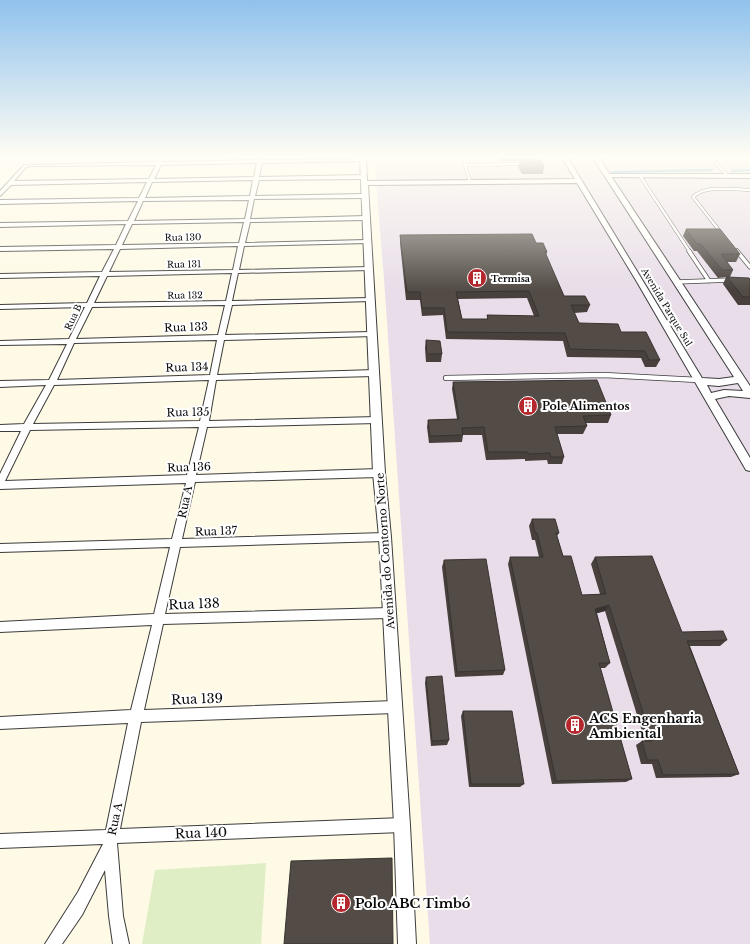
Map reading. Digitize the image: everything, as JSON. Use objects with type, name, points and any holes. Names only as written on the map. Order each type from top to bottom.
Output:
[{"type":"street","name":"Rua B","points":[[0,484],[139,202]]},
{"type":"street","name":"Rua A","points":[[53,944],[70,924],[85,897],[110,842],[136,716],[204,422],[221,337],[251,202]]},
{"type":"street","name":"Avenida do Contorno Norte","points":[[365,202],[379,472],[385,536],[402,825],[407,944]]},
{"type":"street","name":"Avenida Parque Sul","points":[[591,202],[641,282],[750,467]]},
{"type":"street","name":"Avenida Parque Sul","points":[[625,202],[750,395]]},
{"type":"street","points":[[0,225],[366,218]]},
{"type":"street","name":"Rua 130","points":[[0,249],[367,242]]},
{"type":"street","name":"Rua 131","points":[[0,276],[368,269]]},
{"type":"street","name":"Rua 132","points":[[0,308],[370,300]]},
{"type":"street","name":"Rua 133","points":[[0,343],[372,334]]},
{"type":"street","name":"Rua 134","points":[[0,384],[375,373]]},
{"type":"street","points":[[698,380],[711,383],[727,383],[740,379]]},
{"type":"street","points":[[709,398],[715,394],[735,393],[750,395]]},
{"type":"street","name":"Rua 135","points":[[0,428],[204,422],[377,420]]},
{"type":"street","name":"Rua 136","points":[[0,484],[379,472]]},
{"type":"street","name":"Rua 137","points":[[0,548],[176,544],[385,536]]},
{"type":"street","name":"Rua 138","points":[[0,627],[158,620],[390,613]]},
{"type":"street","name":"Rua 139","points":[[0,723],[136,716],[395,708]]},
{"type":"street","name":"Rua 140","points":[[0,841],[110,842],[402,825]]},
{"type":"street","name":"Rua A","points":[[110,842],[116,916],[121,944]]},
{"type":"lane","points":[[657,202],[709,280]]},
{"type":"lane","points":[[697,202],[725,237]]},
{"type":"lane","points":[[735,249],[750,267]]},
{"type":"lane","points":[[677,282],[736,280]]},
{"type":"lane","points":[[446,378],[666,376],[698,380]]},
{"type":"shaded area","points":[[378,202],[750,202],[750,944],[430,944]]},
{"type":"green space","points":[[266,863],[261,944],[142,944],[155,870]]},
{"type":"building","points":[[686,229],[720,229],[740,254],[721,254],[733,270],[722,270],[701,244],[697,244]]},
{"type":"building","points":[[532,234],[536,243],[543,243],[547,252],[545,252],[564,296],[585,296],[590,305],[571,305],[579,323],[618,324],[621,332],[646,332],[660,360],[649,360],[645,351],[570,349],[565,333],[447,332],[444,308],[422,308],[420,292],[407,292],[400,235]],"holes":[[[529,291],[539,316],[487,315],[488,319],[462,319],[456,292]]]},
{"type":"building","points":[[727,277],[749,278],[750,297],[743,297]]},
{"type":"building","points":[[426,340],[440,341],[442,354],[427,354]]},
{"type":"building","name":"Pole Alimentos","points":[[597,380],[611,415],[583,416],[587,426],[555,427],[564,457],[551,457],[550,453],[528,454],[528,452],[488,452],[484,427],[462,428],[463,435],[430,436],[428,420],[459,419],[453,382]]},
{"type":"building","points":[[532,519],[555,519],[559,533],[556,533],[563,556],[571,556],[582,595],[606,594],[595,557],[652,556],[682,632],[723,631],[727,640],[687,641],[739,774],[663,775],[658,760],[647,760],[642,741],[652,741],[609,605],[595,609],[610,663],[599,663],[632,779],[556,781],[510,557],[543,557]]},
{"type":"building","points":[[486,559],[505,670],[457,672],[444,560]]},
{"type":"building","points":[[442,676],[449,740],[432,741],[426,677]]},
{"type":"building","points":[[463,711],[512,711],[524,784],[471,784]]},
{"type":"building","name":"Polo ABC Timbó","points":[[392,858],[393,944],[284,944],[291,861]]},
{"type":"place","name":"Termisa","points":[[477,278]]},
{"type":"place","name":"Pole Alimentos","points":[[528,406]]},
{"type":"place","name":"ACS Engenharia Ambiental","points":[[575,725]]},
{"type":"place","name":"Polo ABC Timbó","points":[[341,903]]}]
